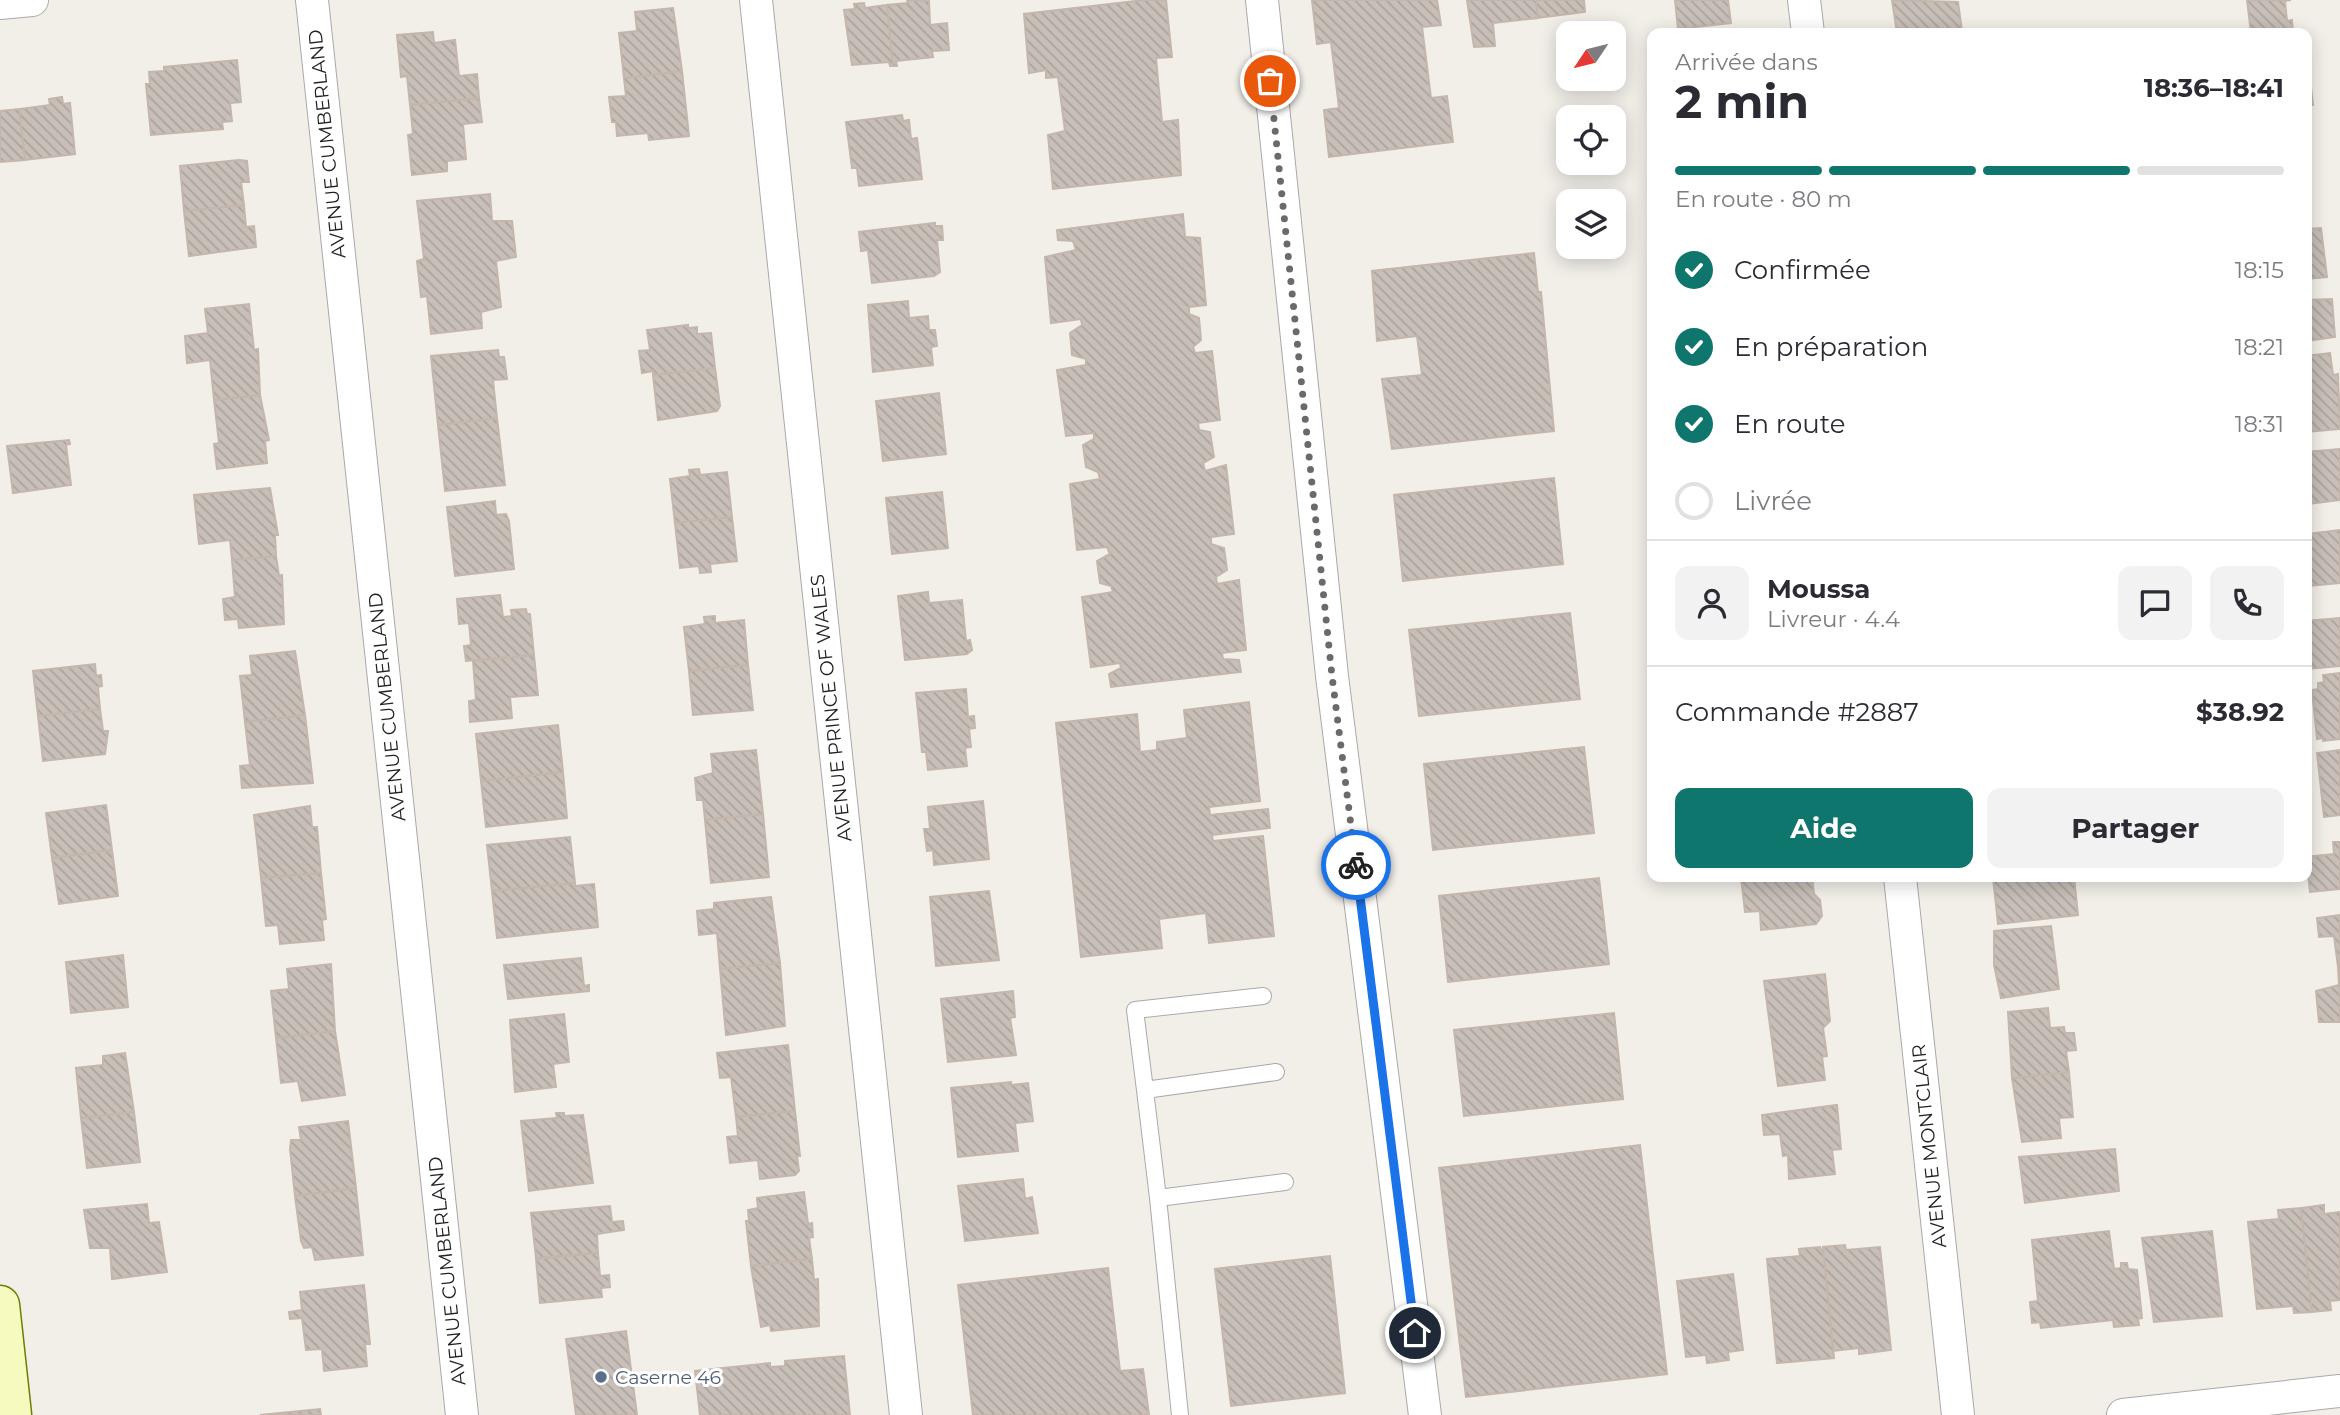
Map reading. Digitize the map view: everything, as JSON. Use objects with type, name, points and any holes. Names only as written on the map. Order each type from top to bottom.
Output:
[{"type":"main road","points":[[0,1305],[8,1409]]},
{"type":"street","points":[[0,3],[32,0]]},
{"type":"street","name":"AVENUE CUMBERLAND","points":[[312,0],[462,1415]]},
{"type":"street","name":"AVENUE PRINCE OF WALES","points":[[756,0],[906,1415]]},
{"type":"street","points":[[1262,0],[1332,676],[1425,1415]]},
{"type":"street","points":[[1804,0],[1807,28]]},
{"type":"street","name":"AVENUE MONTCLAIR","points":[[1901,882],[1958,1415]]},
{"type":"street","points":[[2123,1415],[2340,1391]]},
{"type":"lane","points":[[1180,1415],[1135,1010],[1263,996]]},
{"type":"lane","points":[[1145,1090],[1276,1072]]},
{"type":"lane","points":[[1158,1198],[1285,1182]]},
{"type":"building","points":[[907,0],[929,1],[930,25],[947,23],[949,50],[932,51],[933,57],[896,61],[897,66],[893,66],[887,5],[908,3]]},
{"type":"building","points":[[1144,0],[1166,0],[1172,57],[1156,58],[1162,122],[1178,120],[1181,175],[1053,189],[1048,135],[1065,131],[1058,77],[1046,78],[1046,70],[1029,73],[1024,14]]},
{"type":"building","points":[[1312,0],[1437,0],[1441,25],[1422,27],[1431,98],[1447,96],[1453,142],[1329,157],[1324,110],[1339,108],[1331,42],[1317,44]]},
{"type":"building","points":[[1467,0],[1536,0],[1538,18],[1493,23],[1495,46],[1474,47]]},
{"type":"building","points":[[1536,0],[1584,0],[1585,12],[1538,18]]},
{"type":"building","points":[[1675,0],[1728,0],[1731,23],[1678,28]]},
{"type":"building","points":[[1892,0],[1958,2],[1962,28],[1896,28]]},
{"type":"building","points":[[2247,0],[2291,0],[2285,1],[2287,21],[2292,20],[2293,28],[2250,28]]},
{"type":"building","points":[[864,3],[865,8],[887,5],[893,66],[890,66],[889,62],[852,65],[844,10],[855,9],[854,4]]},
{"type":"building","points":[[673,8],[682,71],[624,78],[619,33],[637,31],[635,12]]},
{"type":"building","points":[[433,32],[434,43],[455,40],[459,76],[477,74],[479,98],[410,105],[407,76],[401,77],[397,35]]},
{"type":"building","points":[[237,60],[241,102],[230,103],[232,121],[222,122],[223,129],[151,135],[146,84],[150,84],[149,72],[164,71],[164,67]]},
{"type":"building","points":[[682,71],[689,136],[649,140],[648,133],[617,136],[609,97],[626,96],[624,78]]},
{"type":"building","points":[[62,97],[63,104],[70,103],[75,154],[25,160],[19,109],[50,105],[49,99]]},
{"type":"building","points":[[479,98],[482,122],[463,124],[466,159],[447,161],[447,171],[412,175],[408,135],[413,134],[410,105]]},
{"type":"building","points":[[19,109],[25,160],[0,162],[0,111]]},
{"type":"building","points":[[902,115],[903,121],[909,120],[911,139],[917,138],[922,179],[859,186],[857,168],[852,168],[846,122]]},
{"type":"building","points":[[247,161],[249,182],[241,182],[244,205],[184,211],[180,166]]},
{"type":"building","points":[[490,194],[492,221],[512,221],[516,257],[496,261],[501,307],[481,312],[482,328],[431,334],[427,296],[421,297],[417,261],[424,259],[417,201]]},
{"type":"building","points":[[244,205],[246,227],[254,226],[256,247],[189,256],[184,211]]},
{"type":"building","points":[[1183,214],[1185,237],[1200,238],[1206,305],[1189,307],[1189,314],[1199,318],[1201,340],[1193,347],[1195,353],[1212,351],[1220,420],[1198,423],[1199,430],[1210,432],[1214,457],[1203,463],[1205,471],[1226,465],[1234,534],[1211,537],[1211,544],[1224,548],[1227,570],[1216,577],[1217,584],[1239,580],[1246,650],[1222,653],[1223,659],[1239,660],[1241,672],[1111,687],[1109,674],[1121,668],[1120,663],[1091,667],[1082,597],[1113,592],[1111,586],[1100,583],[1097,561],[1110,554],[1107,547],[1077,550],[1070,484],[1100,479],[1098,472],[1086,467],[1083,445],[1094,439],[1094,433],[1066,436],[1057,370],[1086,365],[1086,359],[1072,355],[1070,333],[1082,325],[1081,319],[1051,323],[1045,257],[1076,250],[1073,241],[1058,240],[1057,230]]},
{"type":"building","points":[[935,223],[935,226],[942,226],[943,240],[937,240],[940,272],[934,276],[872,283],[868,250],[861,251],[859,232]]},
{"type":"building","points":[[2321,228],[2327,277],[2312,278],[2312,229]]},
{"type":"building","points":[[1534,253],[1538,292],[1541,292],[1554,431],[1392,449],[1382,379],[1422,375],[1417,336],[1377,341],[1372,271]]},
{"type":"building","points":[[2332,299],[2335,337],[2312,340],[2312,300]]},
{"type":"building","points":[[908,301],[909,318],[928,316],[929,330],[935,330],[937,346],[931,347],[933,365],[873,372],[868,305]]},
{"type":"building","points":[[249,304],[254,350],[258,349],[260,395],[214,400],[210,360],[187,363],[185,336],[208,333],[205,309]]},
{"type":"building","points":[[688,325],[688,328],[697,327],[697,334],[711,333],[715,368],[653,375],[653,371],[642,373],[639,351],[650,350],[647,330]]},
{"type":"building","points":[[498,350],[499,357],[504,357],[507,379],[493,380],[497,418],[438,425],[431,356]]},
{"type":"building","points":[[2330,353],[2333,375],[2338,374],[2340,429],[2312,431],[2312,355]]},
{"type":"building","points":[[715,368],[720,406],[717,411],[658,420],[653,375]]},
{"type":"building","points":[[939,393],[946,454],[883,461],[876,401]]},
{"type":"building","points":[[260,395],[269,440],[265,441],[267,463],[217,469],[214,444],[219,443],[214,400]]},
{"type":"building","points":[[497,418],[505,485],[445,491],[438,425]]},
{"type":"building","points":[[69,440],[70,444],[66,445],[71,485],[13,493],[7,446]]},
{"type":"building","points":[[2340,449],[2340,500],[2312,504],[2312,451]]},
{"type":"building","points":[[699,469],[700,475],[727,472],[732,517],[675,523],[670,479],[690,476],[689,470]]},
{"type":"building","points":[[1554,478],[1563,564],[1403,581],[1394,495]]},
{"type":"building","points":[[270,488],[278,535],[275,535],[276,556],[232,560],[230,540],[199,544],[194,495]]},
{"type":"building","points":[[942,492],[948,548],[892,554],[886,498]]},
{"type":"building","points":[[495,501],[496,515],[506,514],[509,521],[514,569],[455,576],[447,507]]},
{"type":"building","points":[[732,517],[737,561],[710,564],[711,572],[700,573],[699,566],[680,568],[675,523]]},
{"type":"building","points":[[2340,530],[2340,583],[2312,586],[2312,533]]},
{"type":"building","points":[[276,556],[279,576],[282,575],[284,624],[239,628],[238,619],[225,620],[223,599],[235,597],[232,560]]},
{"type":"building","points":[[928,592],[929,603],[962,600],[966,641],[970,640],[972,650],[967,654],[905,660],[898,596]]},
{"type":"building","points":[[500,595],[503,617],[512,616],[511,610],[526,609],[527,614],[530,614],[534,655],[466,661],[464,646],[471,645],[469,623],[459,624],[457,599]]},
{"type":"building","points":[[1570,613],[1580,699],[1419,716],[1409,630]]},
{"type":"building","points":[[715,616],[715,623],[744,620],[748,665],[689,671],[684,627],[705,624],[704,617]]},
{"type":"building","points":[[2340,618],[2340,666],[2312,669],[2312,620]]},
{"type":"building","points":[[295,651],[305,715],[245,722],[240,676],[252,675],[250,656]]},
{"type":"building","points":[[534,655],[538,695],[510,697],[512,718],[470,722],[469,701],[476,700],[473,661]]},
{"type":"building","points":[[95,664],[96,676],[101,675],[102,686],[98,687],[100,709],[38,716],[33,671]]},
{"type":"building","points":[[748,665],[753,710],[693,715],[689,671]]},
{"type":"building","points":[[2340,673],[2340,739],[2323,741],[2323,738],[2317,739],[2312,690],[2318,689],[2318,683],[2324,682],[2323,675]]},
{"type":"building","points":[[966,689],[968,717],[974,716],[975,728],[969,729],[971,747],[965,748],[967,766],[928,770],[926,752],[922,752],[916,693]]},
{"type":"building","points":[[1249,702],[1260,801],[1209,807],[1210,815],[1268,809],[1270,828],[1212,835],[1213,841],[1263,836],[1274,936],[1209,943],[1206,913],[1159,919],[1162,948],[1081,957],[1056,723],[1137,714],[1140,752],[1157,750],[1157,742],[1187,738],[1184,710]]},
{"type":"building","points":[[100,709],[103,731],[108,731],[105,754],[43,761],[38,716]]},
{"type":"building","points":[[305,715],[313,783],[242,788],[240,766],[250,765],[245,722]]},
{"type":"building","points":[[558,725],[563,772],[481,781],[476,734]]},
{"type":"building","points":[[1584,747],[1594,833],[1433,850],[1424,764]]},
{"type":"building","points":[[756,750],[763,814],[705,820],[703,800],[697,800],[695,778],[713,773],[711,754]]},
{"type":"building","points":[[2340,750],[2340,815],[2324,817],[2317,753]]},
{"type":"building","points":[[563,772],[567,818],[486,827],[481,781]]},
{"type":"building","points":[[983,801],[989,859],[934,865],[933,850],[927,851],[924,829],[930,829],[928,807]]},
{"type":"building","points":[[106,805],[112,850],[52,858],[46,813]]},
{"type":"building","points":[[310,806],[312,827],[317,827],[321,873],[261,878],[254,815]]},
{"type":"building","points":[[763,814],[769,877],[711,883],[705,820]]},
{"type":"building","points":[[570,837],[575,883],[492,891],[487,845]]},
{"type":"building","points":[[2333,842],[2340,842],[2340,889],[2310,892],[2312,856],[2334,854]]},
{"type":"building","points":[[112,850],[118,896],[59,904],[52,858]]},
{"type":"building","points":[[321,873],[326,919],[322,920],[324,940],[280,944],[278,925],[266,926],[261,878]]},
{"type":"building","points":[[1599,878],[1609,964],[1448,982],[1439,896]]},
{"type":"building","points":[[1742,882],[1813,882],[1814,894],[1820,900],[1822,916],[1816,924],[1761,930],[1760,911],[1745,912]]},
{"type":"building","points":[[1994,882],[2075,882],[2078,915],[1998,924]]},
{"type":"building","points":[[575,883],[575,886],[594,884],[598,927],[497,938],[492,891]]},
{"type":"building","points":[[989,891],[999,960],[936,966],[930,897]]},
{"type":"building","points":[[771,897],[780,963],[720,969],[717,933],[699,935],[697,911],[714,909],[714,903]]},
{"type":"building","points":[[2340,915],[2338,967],[2334,936],[2319,937],[2317,918]]},
{"type":"building","points":[[2051,926],[2059,989],[2001,998],[1994,965],[1994,931]]},
{"type":"building","points":[[123,955],[128,1007],[71,1013],[66,962]]},
{"type":"building","points":[[581,958],[584,986],[589,985],[589,991],[508,999],[504,965]]},
{"type":"building","points":[[780,963],[785,1026],[726,1035],[720,969]]},
{"type":"building","points":[[331,964],[335,1031],[276,1038],[271,991],[289,989],[287,969]]},
{"type":"building","points":[[2340,967],[2340,1022],[2319,1022],[2316,991],[2339,985]]},
{"type":"building","points":[[1825,974],[1830,1021],[1823,1028],[1827,1056],[1822,1057],[1825,1080],[1778,1086],[1764,981]]},
{"type":"building","points":[[1013,991],[1015,1017],[1010,1018],[1016,1055],[948,1062],[941,999]]},
{"type":"building","points":[[2048,1008],[2050,1028],[2064,1027],[2065,1033],[2074,1033],[2076,1050],[2066,1051],[2069,1072],[2012,1078],[2008,1012]]},
{"type":"building","points":[[1614,1013],[1623,1099],[1464,1116],[1454,1030]]},
{"type":"building","points":[[564,1014],[569,1062],[553,1064],[556,1087],[515,1092],[510,1020]]},
{"type":"building","points":[[335,1031],[345,1095],[302,1101],[298,1081],[281,1083],[276,1038]]},
{"type":"building","points":[[788,1045],[795,1111],[736,1117],[731,1077],[720,1078],[717,1053]]},
{"type":"building","points":[[125,1053],[134,1112],[81,1118],[76,1068],[103,1065],[103,1056]]},
{"type":"building","points":[[2069,1072],[2073,1117],[2059,1118],[2061,1138],[2022,1142],[2012,1078]]},
{"type":"building","points":[[1011,1082],[1011,1085],[1028,1083],[1033,1121],[1015,1123],[1018,1151],[958,1157],[951,1088]]},
{"type":"building","points":[[1837,1105],[1841,1149],[1832,1150],[1835,1174],[1789,1179],[1788,1155],[1783,1156],[1780,1134],[1764,1135],[1762,1115]]},
{"type":"building","points":[[795,1111],[800,1156],[797,1156],[799,1171],[795,1175],[760,1179],[758,1160],[730,1163],[727,1137],[738,1136],[736,1117]]},
{"type":"building","points":[[134,1112],[140,1162],[87,1168],[81,1118]]},
{"type":"building","points":[[556,1113],[564,1113],[564,1116],[583,1115],[593,1183],[529,1191],[521,1121],[557,1118]]},
{"type":"building","points":[[348,1121],[356,1188],[295,1196],[290,1149],[291,1140],[301,1140],[299,1127]]},
{"type":"building","points":[[1640,1145],[1667,1374],[1466,1397],[1439,1168]]},
{"type":"building","points":[[2115,1149],[2119,1191],[2025,1203],[2019,1157]]},
{"type":"building","points":[[1023,1179],[1025,1199],[1032,1197],[1038,1233],[965,1241],[958,1186]]},
{"type":"building","points":[[356,1188],[363,1255],[315,1260],[312,1247],[304,1248],[301,1241],[295,1196]]},
{"type":"building","points":[[804,1192],[808,1224],[812,1223],[813,1237],[809,1238],[812,1259],[751,1266],[746,1221],[749,1221],[748,1210],[758,1208],[757,1198]]},
{"type":"building","points":[[147,1204],[149,1223],[159,1222],[167,1272],[112,1279],[110,1248],[90,1248],[84,1210]]},
{"type":"building","points":[[2324,1205],[2324,1214],[2340,1212],[2340,1300],[2330,1301],[2331,1310],[2312,1312],[2301,1208]]},
{"type":"building","points":[[610,1206],[612,1222],[623,1221],[624,1230],[597,1234],[598,1253],[536,1258],[531,1213]]},
{"type":"building","points":[[2301,1208],[2312,1312],[2294,1313],[2293,1306],[2257,1309],[2248,1222],[2279,1219],[2278,1210]]},
{"type":"building","points":[[2109,1231],[2114,1269],[2121,1268],[2121,1263],[2127,1263],[2128,1269],[2137,1270],[2142,1318],[2138,1319],[2139,1325],[2114,1327],[2113,1320],[2041,1328],[2040,1322],[2032,1323],[2030,1302],[2038,1301],[2032,1240]]},
{"type":"building","points":[[2212,1231],[2222,1316],[2154,1322],[2142,1238]]},
{"type":"building","points":[[1845,1245],[1846,1250],[1880,1247],[1891,1350],[1859,1354],[1859,1348],[1833,1351],[1823,1247]]},
{"type":"building","points":[[1820,1247],[1824,1256],[1834,1358],[1777,1363],[1767,1259],[1800,1256],[1799,1249]]},
{"type":"building","points":[[598,1253],[600,1276],[609,1275],[610,1287],[601,1288],[602,1297],[540,1303],[536,1259]]},
{"type":"building","points":[[1330,1256],[1345,1393],[1231,1406],[1215,1269]]},
{"type":"building","points":[[812,1259],[814,1280],[818,1279],[819,1326],[771,1331],[770,1325],[761,1327],[751,1266]]},
{"type":"building","points":[[1108,1268],[1120,1371],[1143,1369],[1149,1415],[973,1415],[958,1285]]},
{"type":"building","points":[[1733,1274],[1743,1350],[1728,1352],[1729,1360],[1707,1363],[1706,1355],[1686,1357],[1677,1281]]},
{"type":"building","points":[[364,1285],[370,1344],[365,1344],[367,1366],[324,1371],[322,1349],[306,1350],[302,1318],[290,1319],[289,1312],[302,1310],[300,1292]]},
{"type":"building","name":"Caserne 46","points":[[626,1331],[637,1415],[576,1415],[566,1339]]},
{"type":"building","points":[[844,1356],[850,1415],[700,1415],[695,1371],[770,1363],[770,1367],[785,1366],[785,1361]]},
{"type":"building","points":[[320,1409],[321,1415],[260,1415]]},
{"type":"way so far","points":[[1270,81],[1332,676],[1356,865]]},
{"type":"place","name":"Caserne 46","points":[[601,1377]]},
{"type":"route","points":[[1356,865],[1415,1333]]}]
